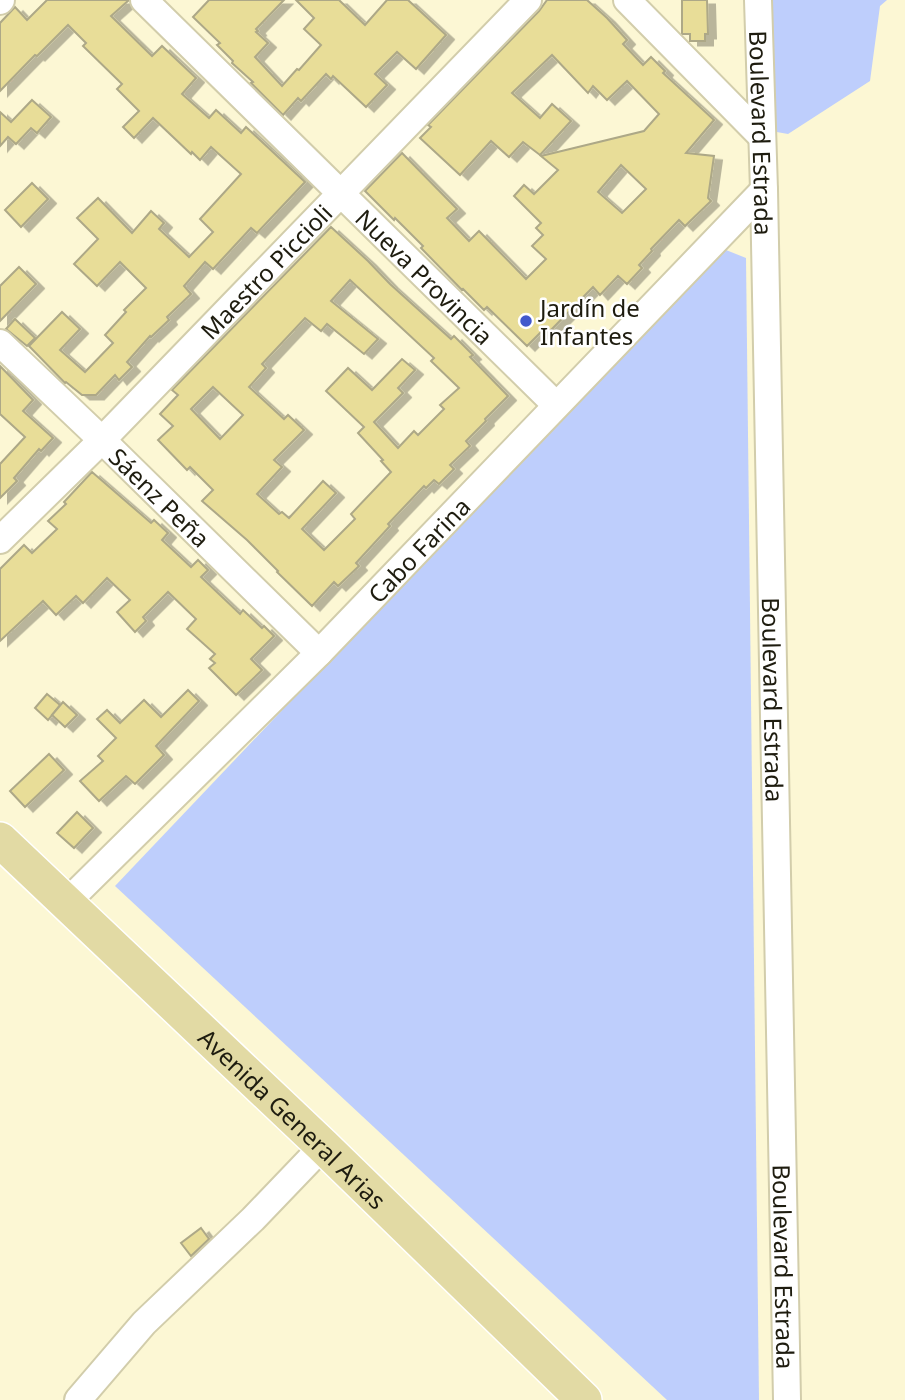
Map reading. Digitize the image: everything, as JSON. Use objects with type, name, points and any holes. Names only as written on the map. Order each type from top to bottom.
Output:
[{"type":"main road","name":"Avenida General Arias","points":[[0,840],[323,1146],[584,1400]]},
{"type":"street","name":"Nueva Provincia","points":[[144,0],[556,405]]},
{"type":"street","name":"Maestro Piccioli","points":[[0,540],[102,440],[528,0]]},
{"type":"street","points":[[627,0],[761,136]]},
{"type":"street","name":"Boulevard Estrada","points":[[758,0],[764,190],[786,1400]]},
{"type":"street","name":"Cabo Farina","points":[[66,903],[319,653],[764,190]]},
{"type":"street","name":"Sáenz Peña","points":[[0,343],[319,653]]},
{"type":"street","points":[[78,1400],[144,1323],[253,1219],[323,1146]]},
{"type":"shaded area","points":[[768,0],[887,0],[880,6],[870,81],[788,134],[771,131]]},
{"type":"shaded area","points":[[721,248],[746,258],[759,1400],[667,1400],[115,886]]},
{"type":"building","points":[[47,0],[129,0],[111,16],[152,56],[162,46],[196,78],[182,94],[209,118],[216,110],[241,133],[246,127],[305,182],[257,233],[251,228],[213,269],[205,262],[184,286],[191,294],[127,362],[132,367],[119,380],[115,375],[96,395],[82,395],[65,383],[29,346],[62,312],[80,329],[60,350],[85,372],[113,343],[105,335],[126,312],[124,310],[146,288],[120,262],[97,286],[74,264],[98,239],[77,218],[98,198],[132,233],[151,211],[164,223],[159,229],[189,257],[213,232],[200,219],[241,174],[211,147],[200,160],[153,118],[134,138],[123,127],[139,111],[117,89],[122,84],[83,46],[86,43],[68,25],[0,91],[0,23],[15,7],[27,20]]},
{"type":"building","points":[[209,0],[284,0],[256,29],[268,43],[255,57],[282,86],[321,45],[304,29],[314,18],[296,0],[339,0],[365,25],[387,0],[408,0],[446,35],[416,69],[397,52],[375,74],[387,85],[366,107],[333,76],[331,79],[326,74],[301,101],[298,98],[283,115],[232,63],[217,45],[220,43],[193,17]]},
{"type":"building","points":[[547,0],[587,0],[627,40],[623,44],[643,65],[651,57],[665,71],[663,73],[714,120],[686,153],[714,156],[708,198],[711,201],[685,226],[679,220],[651,249],[639,265],[642,268],[627,284],[618,276],[600,295],[593,287],[550,331],[546,327],[527,346],[487,307],[484,310],[462,290],[421,248],[423,246],[365,191],[402,153],[457,209],[447,218],[469,241],[479,231],[526,279],[546,259],[532,246],[543,235],[536,228],[541,223],[514,196],[524,185],[534,194],[558,170],[541,156],[644,131],[659,114],[627,81],[607,100],[593,86],[588,93],[552,55],[512,93],[540,118],[552,104],[571,121],[540,155],[523,142],[509,157],[491,141],[460,175],[420,138],[431,127],[428,125]],"holes":[[[621,165],[646,189],[622,213],[598,192]]]},
{"type":"building","points":[[682,0],[707,0],[708,34],[705,34],[705,41],[690,41],[690,34],[682,34]]},
{"type":"building","points":[[32,100],[51,117],[37,133],[31,128],[16,144],[8,137],[0,146],[0,112],[11,122]]},
{"type":"building","points":[[32,183],[48,199],[21,227],[5,210]]},
{"type":"building","points":[[331,227],[451,339],[454,336],[473,355],[470,357],[508,396],[466,441],[470,446],[450,465],[454,469],[439,484],[434,480],[426,488],[424,486],[356,563],[359,566],[338,586],[334,582],[312,606],[247,540],[202,501],[213,490],[190,467],[187,470],[158,440],[173,426],[160,414],[178,395],[172,390]],"holes":[[[350,280],[434,358],[431,361],[459,388],[440,405],[444,409],[418,435],[414,431],[398,448],[374,422],[403,393],[398,388],[415,370],[402,359],[372,390],[348,368],[326,391],[364,427],[358,433],[391,472],[351,514],[355,519],[324,550],[302,529],[336,493],[323,481],[289,518],[282,512],[279,514],[257,494],[282,467],[274,460],[304,430],[288,415],[284,419],[249,387],[266,368],[262,364],[305,318],[321,331],[327,324],[364,354],[378,339],[331,301]],[[213,387],[243,415],[220,439],[191,409]]]},
{"type":"building","points":[[19,267],[36,284],[0,321],[0,286]]},
{"type":"building","points":[[15,319],[35,338],[27,346],[6,329]]},
{"type":"building","points":[[0,366],[33,400],[23,411],[53,438],[41,451],[39,449],[14,478],[17,481],[0,498],[0,464],[25,437],[0,414]]},
{"type":"building","points":[[92,472],[151,523],[154,520],[168,533],[162,540],[191,567],[198,560],[208,570],[201,577],[240,614],[243,610],[274,636],[251,659],[262,670],[236,695],[209,668],[215,663],[210,659],[215,654],[187,629],[196,619],[168,592],[143,617],[146,621],[135,632],[117,612],[130,600],[107,578],[83,603],[76,596],[56,615],[43,601],[0,641],[0,569],[24,545],[32,553],[57,529],[48,521]]},
{"type":"building","points":[[188,690],[199,701],[156,746],[164,755],[135,784],[126,776],[99,801],[80,781],[103,761],[98,756],[116,738],[97,719],[107,710],[120,723],[144,700],[161,717]]},
{"type":"building","points":[[47,694],[60,705],[48,720],[35,708]]},
{"type":"building","points":[[63,702],[77,715],[65,727],[52,715]]},
{"type":"building","points":[[49,754],[64,770],[25,807],[10,791]]},
{"type":"building","points":[[77,812],[93,828],[74,848],[57,833]]},
{"type":"building","points":[[201,1228],[209,1239],[191,1256],[181,1243]]},
{"type":"place","name":"Jardín de Infantes","points":[[526,321]]}]
